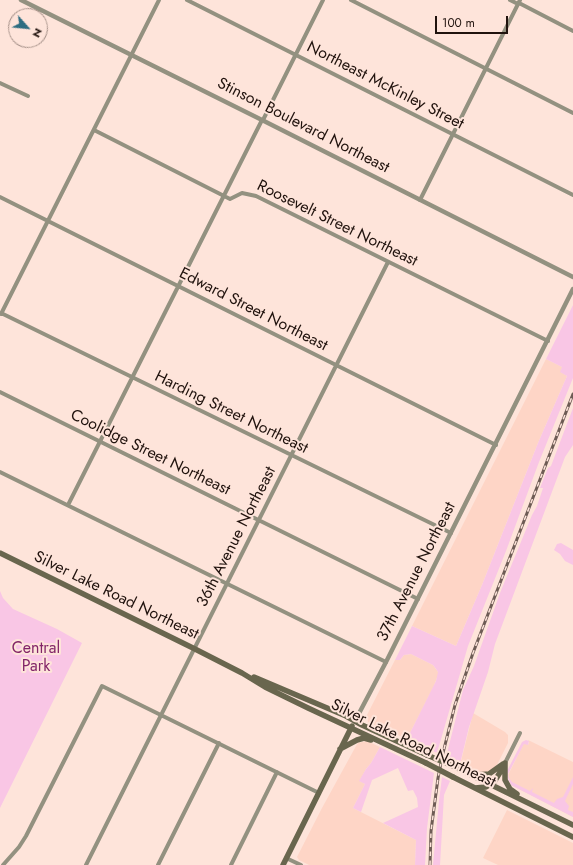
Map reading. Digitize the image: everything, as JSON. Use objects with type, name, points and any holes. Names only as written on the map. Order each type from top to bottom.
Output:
[{"type":"main road","name":"Silver Lake Road Northeast","points":[[0,553],[195,649],[242,673],[265,687],[426,763],[573,837]]},
{"type":"main road","name":"Silver Lake Road Northeast","points":[[242,673],[273,684],[346,716],[427,755],[473,775],[529,803]]},
{"type":"main road","name":"37th Avenue Northeast","points":[[283,865],[355,721]]},
{"type":"main road","points":[[340,749],[359,739],[364,738],[379,741]]},
{"type":"main road","points":[[473,775],[487,775],[505,763]]},
{"type":"main road","points":[[475,788],[486,787],[497,779],[505,763]]},
{"type":"main road","points":[[505,763],[504,775],[506,784],[510,789],[529,803],[573,825]]},
{"type":"street","name":"Stinson Boulevard Northeast","points":[[21,0],[132,54],[573,277]]},
{"type":"street","points":[[1,314],[159,0]]},
{"type":"street","name":"Northeast McKinley Street","points":[[187,0],[573,194]]},
{"type":"street","points":[[68,505],[323,0]]},
{"type":"street","points":[[351,0],[573,114]]},
{"type":"street","points":[[510,0],[519,2],[573,31]]},
{"type":"street","points":[[420,200],[519,2]]},
{"type":"street","points":[[0,83],[28,96]]},
{"type":"street","points":[[94,130],[224,195]]},
{"type":"street","name":"Roosevelt Street Northeast","points":[[224,195],[230,199],[242,193],[256,196],[548,341]]},
{"type":"street","name":"Edward Street Northeast","points":[[0,197],[496,445]]},
{"type":"street","name":"36th Avenue Northeast","points":[[86,865],[388,262]]},
{"type":"street","name":"37th Avenue Northeast","points":[[355,721],[496,445],[573,289]]},
{"type":"street","name":"Harding Street Northeast","points":[[1,314],[451,533]]},
{"type":"street","name":"Coolidge Street Northeast","points":[[0,392],[418,599]]},
{"type":"street","points":[[0,472],[386,662]]},
{"type":"street","points":[[3,865],[19,847],[26,836],[102,686],[319,793]]},
{"type":"street","points":[[505,763],[520,733]]},
{"type":"street","points":[[158,865],[219,743]]},
{"type":"street","points":[[231,865],[277,772]]},
{"type":"street","points":[[286,858],[301,865]]},
{"type":"shaded area","points":[[546,359],[562,367],[561,372],[567,376],[538,443],[482,585],[456,646],[412,626]]},
{"type":"shaded area","points":[[411,654],[433,665],[438,672],[438,675],[407,739],[368,722],[367,715],[395,660],[400,660],[404,655]]},
{"type":"shaded area","points":[[473,713],[508,735],[508,743],[497,765],[491,771],[482,773],[460,765]]},
{"type":"shaded area","points":[[528,740],[573,762],[573,817],[511,785],[508,775],[524,743],[528,745]]},
{"type":"shaded area","points":[[367,741],[380,747],[360,781],[365,784],[353,808],[416,840],[415,865],[309,865],[299,860],[297,857],[356,746],[358,743]]},
{"type":"shaded area","points":[[507,810],[573,843],[573,865],[498,865],[483,858]]},
{"type":"green space","points":[[573,305],[573,378],[468,646],[437,753],[407,739],[436,681],[438,672],[433,665],[411,654],[404,655],[400,660],[395,660],[412,626],[456,646],[482,585],[538,443],[567,376],[560,372],[562,367],[546,359]]},
{"type":"green space","points":[[573,408],[573,445],[565,457],[495,644],[488,672],[469,727],[460,764],[446,757],[463,690],[474,666],[500,593],[537,506],[543,488],[540,488],[548,468],[551,466]]},
{"type":"green space","points":[[561,543],[573,550],[573,565],[565,561],[560,554],[554,550],[557,544]]},
{"type":"green space","name":"Central Park","points":[[0,591],[3,598],[13,609],[57,629],[82,643],[0,808]]},
{"type":"green space","points":[[526,740],[529,741],[528,745],[524,744],[507,778],[507,771],[522,742]]},
{"type":"green space","points":[[380,747],[434,773],[427,828],[425,865],[415,865],[416,840],[383,823],[418,807],[417,798],[413,790],[408,791],[398,768],[372,780],[361,812],[353,808],[365,784],[359,781]]},
{"type":"green space","points":[[509,774],[509,778],[512,782],[530,791],[533,788],[532,792],[554,803],[557,799],[563,797],[573,777],[573,784],[565,801],[569,806],[568,810],[573,812],[573,817],[511,785],[508,778]]},
{"type":"green space","points":[[442,777],[450,781],[444,795],[440,865],[433,865],[439,801]]},
{"type":"railway","points":[[430,865],[431,831],[438,778],[455,705],[473,653],[573,394]]}]
